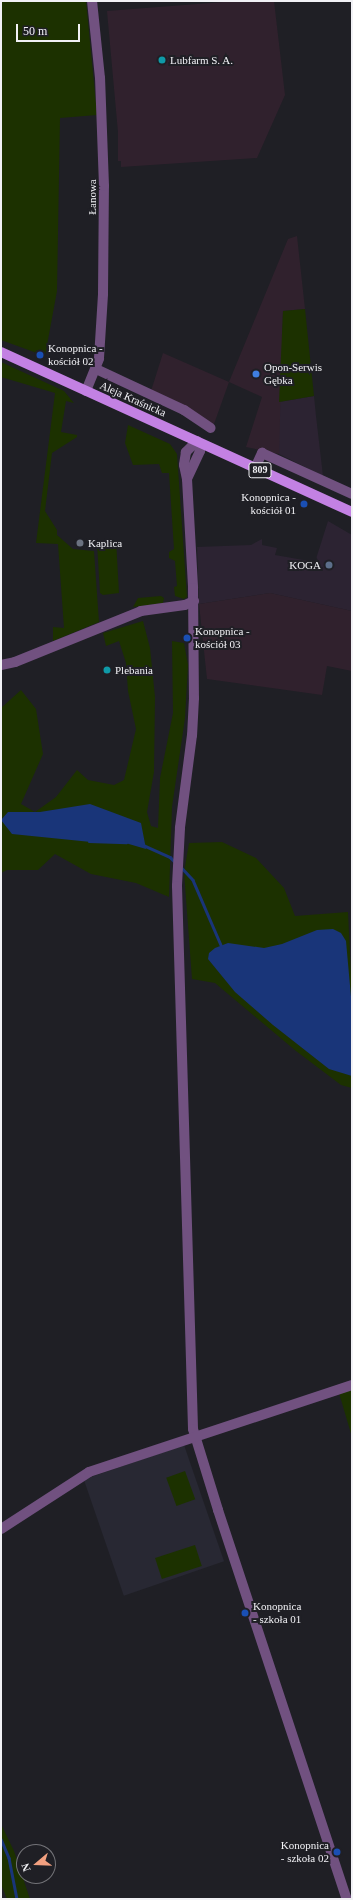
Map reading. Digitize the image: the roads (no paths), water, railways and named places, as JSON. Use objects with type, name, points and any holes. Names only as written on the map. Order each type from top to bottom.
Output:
[{"type":"main road","name":"Aleja Kraśnicka","points":[[1,352],[352,512]]},
{"type":"street","name":"Łanowa","points":[[86,391],[96,369],[103,308],[104,186],[100,78],[92,1]]},
{"type":"street","points":[[96,369],[184,410],[212,428]]},
{"type":"street","points":[[197,441],[200,451],[187,479],[194,601],[194,719],[179,847],[177,886],[191,1386],[195,1436],[347,1899]]},
{"type":"street","points":[[255,468],[262,453],[352,494]]},
{"type":"street","points":[[1,665],[15,662],[141,611],[185,605],[194,601]]},
{"type":"street","points":[[1,1529],[82,1476],[195,1436],[352,1385]]},
{"type":"water","points":[[90,804],[141,823],[146,849],[122,842],[91,842],[12,834],[1,820],[8,812],[40,812]]},
{"type":"water","points":[[333,929],[341,933],[346,941],[352,1008],[352,1076],[329,1069],[273,1025],[235,992],[208,959],[209,953],[215,948],[228,943],[264,948],[282,944],[317,930]]},
{"type":"waterway","points":[[89,841],[126,842]]},
{"type":"waterway","points":[[143,845],[170,857],[175,862]]},
{"type":"waterway","points":[[182,868],[193,880],[221,945]]},
{"type":"waterway","points":[[1,1839],[9,1858],[17,1899]]},
{"type":"place","name":"Lubfarm S. A.","points":[[162,60]]},
{"type":"place","name":"Konopnica - kościół 02","points":[[40,355]]},
{"type":"place","name":"Opon-Serwis Gębka","points":[[256,374]]},
{"type":"place","name":"Konopnica - kościół 01","points":[[304,504]]},
{"type":"place","name":"Kaplica","points":[[80,543]]},
{"type":"place","name":"KOGA","points":[[329,565]]},
{"type":"place","name":"Konopnica - kościół 03","points":[[187,638]]},
{"type":"place","name":"Plebania","points":[[107,670]]},
{"type":"place","name":"Konopnica - szkoła 01","points":[[245,1613]]},
{"type":"place","name":"Konopnica - szkoła 02","points":[[337,1852]]}]
